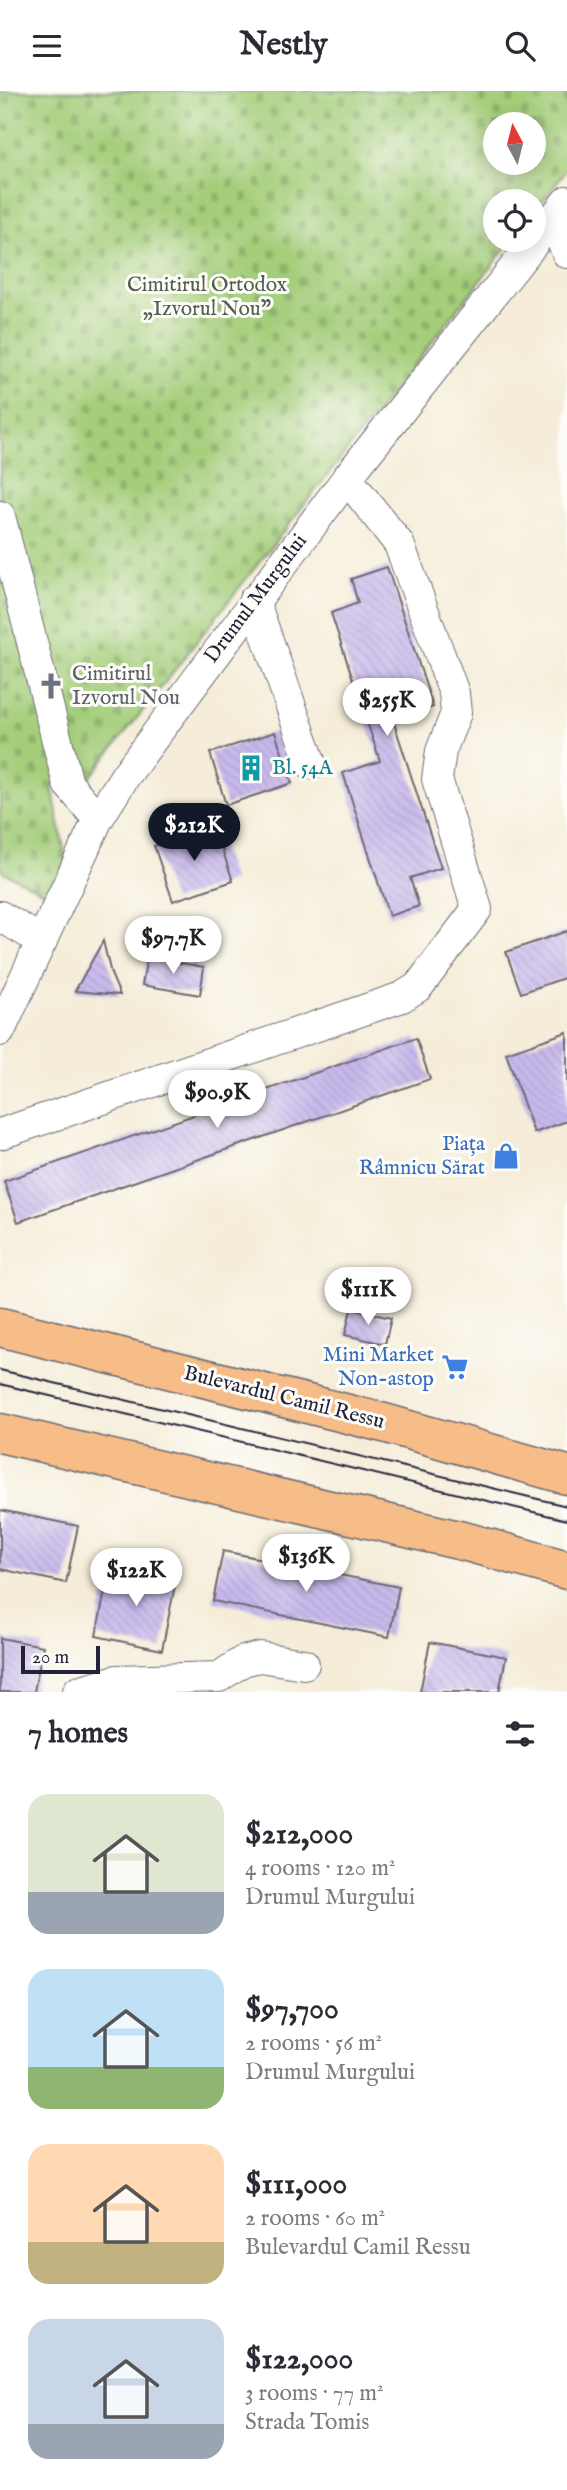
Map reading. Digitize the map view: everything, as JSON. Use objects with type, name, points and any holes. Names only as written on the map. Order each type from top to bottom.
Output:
[{"type":"main road","name":"Bulevardul Camil Ressu","points":[[0,1327],[493,1452],[567,1475]]},
{"type":"main road","points":[[0,1433],[467,1542],[567,1570]]},
{"type":"main road","points":[[493,1452],[567,1451]]},
{"type":"street","points":[[560,210],[567,253]]},
{"type":"street","name":"Drumul Murgului","points":[[0,1031],[98,819],[125,776],[347,478],[560,210]]},
{"type":"street","points":[[0,1134],[402,997],[418,987],[477,909],[437,779],[441,751],[456,713],[454,693],[398,544],[347,478]]},
{"type":"street","points":[[0,516],[68,784],[98,819]]},
{"type":"street","points":[[254,600],[311,764]]},
{"type":"street","points":[[0,916],[42,941]]},
{"type":"street","points":[[80,1692],[117,1680],[219,1677],[243,1661],[260,1657],[304,1664]]},
{"type":"green space","name":"Cimitirul Ortodox „Izvorul Nou”","points":[[0,91],[567,91],[567,169],[546,196],[546,189],[483,189],[483,252],[503,252],[89,779],[52,786],[67,865],[50,895],[3,872],[0,867]]},
{"type":"building","points":[[387,567],[433,707],[393,720],[441,868],[410,878],[419,906],[389,916],[343,773],[380,761],[331,613],[358,603],[351,579]]},
{"type":"building","name":"Bl. 54A","points":[[275,732],[292,783],[226,805],[210,753]]},
{"type":"building","points":[[214,826],[233,881],[173,901],[154,846]]},
{"type":"building","points":[[567,931],[567,977],[521,993],[506,952]]},
{"type":"building","points":[[103,941],[111,974],[120,995],[75,991]]},
{"type":"building","points":[[147,957],[204,967],[200,995],[142,985]]},
{"type":"building","points":[[567,1032],[567,1121],[534,1133],[506,1053]]},
{"type":"building","points":[[416,1038],[430,1079],[18,1222],[4,1181]]},
{"type":"building","points":[[351,1309],[391,1318],[385,1344],[345,1335]]},
{"type":"building","points":[[0,1510],[78,1526],[66,1583],[0,1569]]},
{"type":"building","points":[[223,1551],[399,1587],[389,1637],[213,1601]]},
{"type":"building","points":[[110,1566],[176,1580],[162,1650],[96,1636]]},
{"type":"building","points":[[0,1638],[43,1646],[34,1692],[0,1692]]},
{"type":"building","points":[[430,1642],[506,1657],[499,1692],[420,1692]]},
{"type":"tram line","points":[[0,1370],[567,1506]]},
{"type":"tram line","points":[[0,1384],[567,1520]]},
{"type":"place","name":"Cimitirul Izvorul Nou","points":[[51,686]]},
{"type":"place","name":"Bl. 54A","points":[[251,768]]},
{"type":"place","name":"Piața Râmnicu Sărat","points":[[506,1156]]},
{"type":"place","name":"Mini Market Non-astop","points":[[455,1367]]}]
